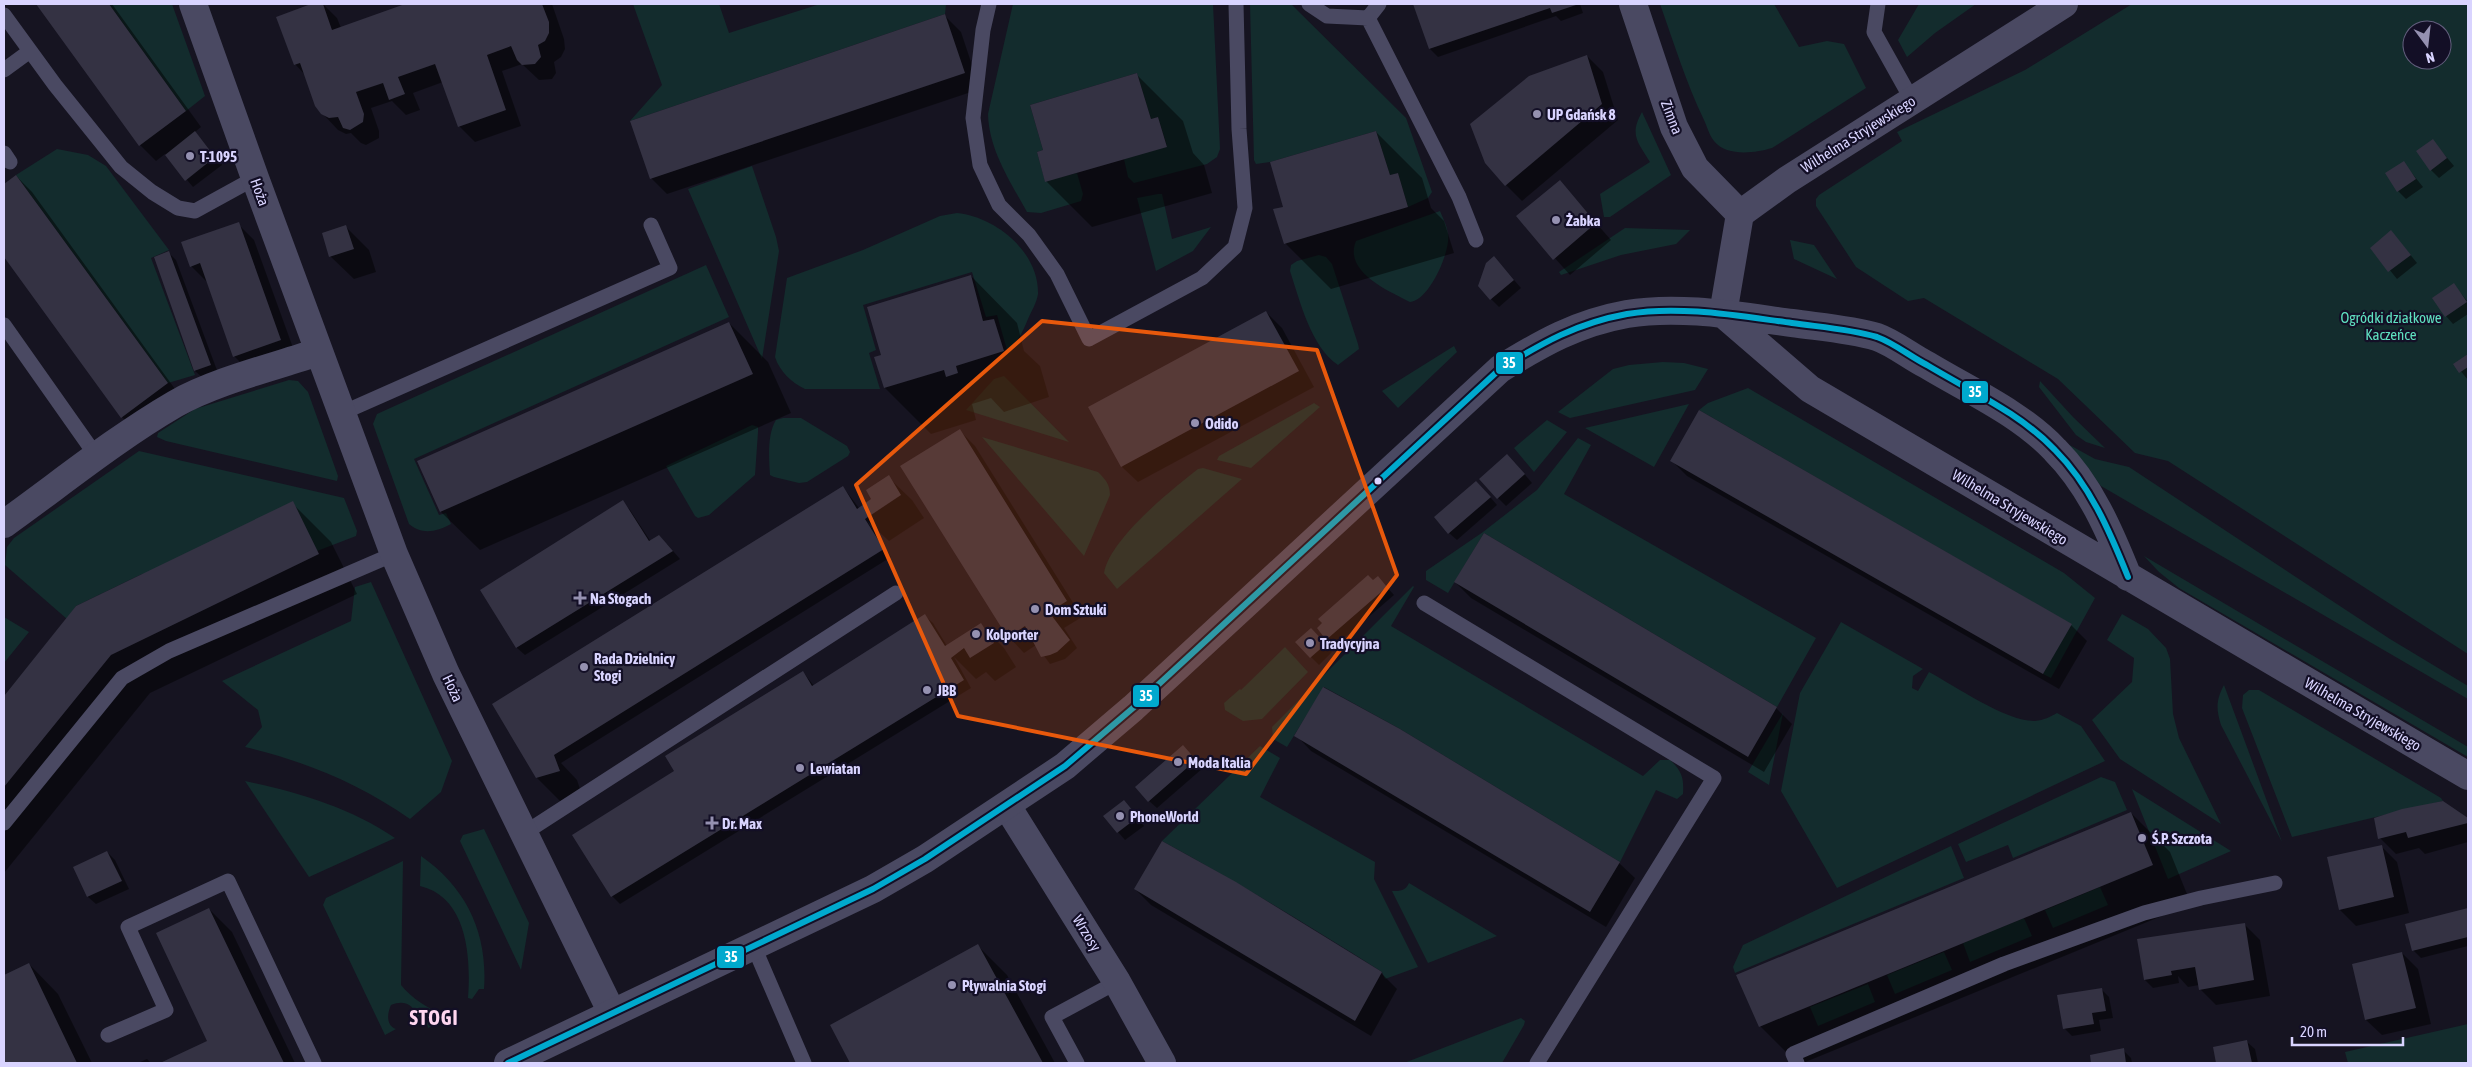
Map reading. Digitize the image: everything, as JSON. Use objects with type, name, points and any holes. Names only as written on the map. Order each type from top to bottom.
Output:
[{"type":"street","name":"Hoża","points":[[193,4],[254,178],[394,554],[446,674],[612,1013]]},
{"type":"street","name":"Zimna","points":[[1633,4],[1674,127],[1695,168],[1740,214]]},
{"type":"street","name":"Wilhelma Stryjewskiego","points":[[1740,214],[1787,180],[2064,4]]},
{"type":"street","points":[[1723,314],[1740,214]]},
{"type":"street","points":[[508,1063],[873,889],[925,859],[1007,806],[1064,766],[1133,708],[1500,370],[1548,339],[1581,326],[1628,314],[1698,311],[1840,330],[1879,338],[2012,415],[2034,430],[2056,451],[2084,487],[2108,526],[2128,577]]},
{"type":"street","name":"Wilhelma Stryjewskiego","points":[[1723,314],[1810,389],[2468,776]]},
{"type":"street","points":[[4,524],[97,457],[177,404],[219,386],[318,352]]},
{"type":"street","name":"Wrzosy","points":[[1007,806],[1118,982],[1162,1063]]},
{"type":"lane","points":[[988,4],[982,30],[973,118],[980,165],[999,206],[1029,235],[1057,274],[1089,339],[1202,278],[1235,247],[1245,208],[1239,129],[1236,4]]},
{"type":"lane","points":[[1309,4],[1328,16],[1368,18]]},
{"type":"lane","points":[[1368,18],[1379,4]]},
{"type":"lane","points":[[1878,4],[1874,32],[1912,100]]},
{"type":"lane","points":[[4,15],[121,167],[152,192],[178,208],[195,211],[254,178]]},
{"type":"lane","points":[[1368,18],[1459,197],[1476,240]]},
{"type":"lane","points":[[4,70],[30,51]]},
{"type":"lane","points":[[342,413],[670,268],[651,225]]},
{"type":"lane","points":[[4,325],[97,457]]},
{"type":"lane","points":[[4,823],[122,678],[169,651],[394,554]]},
{"type":"lane","points":[[523,834],[896,593]]},
{"type":"lane","points":[[1424,602],[1714,778],[1537,1063]]},
{"type":"lane","points":[[108,1036],[166,1010],[128,927],[228,881],[314,1063]]},
{"type":"lane","points":[[1797,1063],[1793,1054],[2004,964],[2144,913],[2201,898],[2275,883]]},
{"type":"lane","points":[[754,947],[804,1063]]},
{"type":"lane","points":[[1078,1063],[1052,1017],[1118,982]]},
{"type":"highlighted area","points":[[1042,321],[1317,350],[1397,575],[1246,774],[958,716],[856,485]]},
{"type":"green space","points":[[109,4],[172,4],[205,96],[186,111]]},
{"type":"green space","points":[[633,4],[719,4],[729,33],[820,4],[946,4],[945,14],[630,121],[662,85]]},
{"type":"green space","points":[[1013,4],[1213,4],[1220,149],[1217,157],[1207,164],[1134,183],[1128,177],[1124,159],[1167,146],[1158,117],[1151,119],[1137,73],[1030,105],[1043,150],[1037,152],[1045,181],[1077,173],[1083,194],[1081,201],[1041,213],[1027,212],[996,153],[989,127],[988,114]]},
{"type":"green space","points":[[1250,4],[1291,4],[1406,118],[1432,192],[1428,198],[1408,207],[1398,173],[1390,175],[1376,131],[1270,162],[1256,164],[1254,160]]},
{"type":"green space","points":[[1660,4],[1774,4],[1799,47],[1827,41],[1844,44],[1866,88],[1772,148],[1750,152],[1726,150],[1714,141],[1709,133],[1686,77]]},
{"type":"green space","points":[[1919,4],[1976,4],[1935,33],[1907,57],[1898,40]]},
{"type":"green space","name":"Ogródki działkowe Kaczeńce","points":[[2132,4],[2468,4],[2468,654],[2168,461],[2135,453],[2058,379],[1924,298],[1908,301],[1856,267],[1816,206],[1816,199],[1819,195],[1902,141],[1897,132],[2025,70]]},
{"type":"green space","points":[[1642,112],[1671,175],[1610,217],[1604,217],[1600,194],[1650,162],[1639,143],[1636,133],[1638,120]]},
{"type":"green space","points":[[57,149],[88,155],[106,166],[169,250],[151,258],[195,375],[168,383],[16,175]]},
{"type":"green space","points":[[752,166],[779,251],[762,359],[688,189]]},
{"type":"green space","points":[[1162,194],[1172,239],[1211,227],[1193,251],[1156,271],[1137,198]]},
{"type":"green space","points":[[1440,211],[1448,234],[1446,252],[1431,285],[1417,299],[1410,302],[1380,286],[1362,271],[1356,262],[1354,252],[1356,241]]},
{"type":"green space","points":[[957,213],[986,221],[1000,229],[1023,251],[1031,264],[1038,294],[1022,333],[1011,347],[1007,350],[997,315],[986,317],[972,272],[863,305],[876,350],[869,353],[880,389],[805,389],[787,376],[775,357],[787,278],[863,250],[940,216]]},
{"type":"green space","points":[[1625,228],[1690,230],[1676,244],[1621,255],[1561,275],[1559,272]]},
{"type":"green space","points":[[1790,240],[1814,245],[1837,279],[1794,259]]},
{"type":"green space","points":[[1319,255],[1326,257],[1332,264],[1359,349],[1338,365],[1321,347],[1314,335],[1302,309],[1290,271],[1291,265],[1297,261]]},
{"type":"green space","points":[[706,265],[729,317],[414,459],[439,515],[446,513],[451,524],[440,529],[424,531],[409,524],[373,424],[377,414]]},
{"type":"green space","points":[[1454,346],[1457,352],[1398,408],[1382,391]]},
{"type":"green space","points":[[1663,362],[1684,363],[1708,369],[1695,390],[1570,418],[1558,412],[1613,369],[1629,365]]},
{"type":"green space","points":[[1004,376],[1069,442],[966,410],[994,379]]},
{"type":"green space","points":[[289,380],[298,381],[308,392],[338,476],[337,481],[166,441],[157,437],[158,433],[195,409]]},
{"type":"green space","points":[[2040,381],[2105,448],[2086,442],[2076,435],[2039,387]]},
{"type":"green space","points":[[1748,388],[2064,573],[2095,598],[2051,678],[2043,674],[2071,624],[1699,410],[1708,403]]},
{"type":"green space","points":[[1314,403],[1320,407],[1251,468],[1217,460],[1219,456]]},
{"type":"green space","points":[[1689,404],[1654,467],[1585,428]]},
{"type":"green space","points":[[801,418],[847,446],[850,452],[848,456],[807,482],[799,483],[770,475],[769,447],[771,432],[776,420]]},
{"type":"green space","points":[[1547,420],[1567,432],[1534,472],[1514,448]]},
{"type":"green space","points":[[752,425],[758,427],[755,475],[709,515],[698,518],[695,516],[666,466]]},
{"type":"green space","points":[[982,437],[1098,472],[1103,477],[1108,485],[1110,495],[1084,556]]},
{"type":"green space","points":[[1578,438],[1591,445],[1564,494],[1816,638],[1777,707],[1484,533],[1448,593],[1426,580],[1426,571],[1483,532],[1537,490]]},
{"type":"green space","points":[[2066,443],[2095,459],[2129,467],[2390,639],[2468,686],[2468,699],[2101,486]]},
{"type":"green space","points":[[139,451],[344,498],[357,531],[356,536],[317,551],[142,574],[76,606],[67,619],[5,565],[7,547],[14,538]]},
{"type":"green space","points":[[1203,468],[1242,479],[1117,589],[1104,573],[1117,545],[1158,502],[1198,469]]},
{"type":"green space","points":[[2144,556],[2468,747],[2468,757],[2179,588],[2159,572]]},
{"type":"green space","points":[[371,582],[452,761],[441,792],[410,819],[372,795],[331,775],[289,759],[245,747],[262,727],[258,710],[222,681],[351,621],[355,587]]},
{"type":"green space","points":[[1413,586],[1391,626],[1643,776],[1660,760],[1670,760],[1680,771],[1683,794],[1677,799],[1656,790],[1620,862],[1400,729],[1324,687],[1287,747],[1273,739],[1272,727]]},
{"type":"green space","points":[[2122,614],[2148,629],[2166,648],[2170,659],[2173,714],[2179,738],[2221,824],[2120,759],[2092,720],[2132,682],[2134,658],[2107,640]]},
{"type":"green space","points":[[4,617],[29,632],[4,663]]},
{"type":"green space","points":[[1841,622],[1923,669],[1913,676],[1912,688],[1918,691],[1929,672],[1981,702],[2010,716],[2035,721],[2057,713],[2081,726],[2105,761],[1837,888],[1781,791],[1800,693]]},
{"type":"green space","points":[[1285,647],[1308,672],[1262,719],[1243,721],[1225,710],[1224,703],[1241,690]]},
{"type":"green space","points":[[2224,685],[2282,842],[2221,725],[2218,705],[2219,695]]},
{"type":"green space","points":[[2249,690],[2259,690],[2441,798],[2443,801],[2292,837],[2242,708],[2243,695]]},
{"type":"green space","points":[[1783,713],[1769,785],[1748,772]]},
{"type":"green space","points":[[1260,746],[1280,758],[1260,797],[1375,862],[1374,879],[1418,967],[1385,979],[1382,972],[1328,938],[1246,888],[1162,841]]},
{"type":"green space","points":[[2101,777],[2115,782],[2127,810],[2013,858],[2008,845],[1966,862],[1958,844]]},
{"type":"green space","points":[[245,781],[323,802],[378,827],[395,838],[309,877]]},
{"type":"green space","points":[[2132,789],[2231,851],[2168,879]]},
{"type":"green space","points":[[484,829],[529,923],[521,970],[460,841],[463,835]]},
{"type":"green space","points":[[1951,846],[1964,878],[1735,973],[1733,967],[1743,945]]},
{"type":"green space","points":[[421,856],[451,883],[471,914],[478,931],[484,969],[484,989],[479,989],[472,999],[468,998],[469,966],[463,932],[457,916],[448,903],[436,892],[420,886]]},
{"type":"green space","points":[[403,861],[401,985],[421,1003],[445,1016],[449,1011],[451,1017],[428,1028],[427,1023],[419,1021],[415,1011],[409,1005],[396,1003],[391,1005],[388,1015],[390,1025],[396,1029],[385,1035],[323,905],[326,898]]},
{"type":"green space","points":[[1409,883],[1497,936],[1428,963],[1392,891],[1402,890]]},
{"type":"green space","points":[[2100,887],[2108,905],[2053,928],[2045,910]]},
{"type":"green space","points":[[2024,918],[2032,936],[1970,962],[1963,943]]},
{"type":"green space","points":[[1944,952],[1952,970],[1895,994],[1887,975]]},
{"type":"green space","points":[[1868,984],[1875,1002],[1818,1026],[1810,1007]]},
{"type":"green space","points":[[1521,1018],[1525,1021],[1524,1025],[1502,1063],[1404,1063]]},
{"type":"green space","points":[[2468,1024],[2468,1063],[2348,1063],[2345,1052]]},
{"type":"building","points":[[36,4],[109,4],[186,111],[139,146]]},
{"type":"building","points":[[311,4],[323,4],[332,30],[405,4],[542,4],[549,22],[549,33],[545,41],[538,45],[541,57],[535,64],[522,65],[517,60],[511,46],[487,55],[506,110],[458,127],[435,64],[398,77],[405,94],[389,100],[383,83],[356,92],[364,114],[363,122],[350,130],[343,128],[338,117],[329,118],[321,114],[315,106],[300,63],[294,65],[276,17]]},
{"type":"building","points":[[1413,4],[1579,4],[1552,13],[1550,8],[1429,49]]},
{"type":"building","points":[[945,14],[965,73],[650,179],[630,121]]},
{"type":"building","name":"UP Gdańsk 8","points":[[1587,55],[1602,104],[1505,186],[1485,163],[1470,124],[1529,76]]},
{"type":"building","points":[[1137,73],[1151,119],[1158,117],[1167,147],[1045,182],[1037,152],[1043,150],[1030,105]]},
{"type":"building","name":"T-1095","points":[[195,131],[215,157],[185,181],[165,155]]},
{"type":"building","points":[[1376,131],[1390,175],[1398,173],[1408,207],[1284,244],[1273,209],[1283,207],[1270,162]]},
{"type":"building","points":[[2433,139],[2447,158],[2430,171],[2416,151]]},
{"type":"building","points":[[2404,161],[2416,179],[2397,192],[2385,173]]},
{"type":"building","points":[[16,175],[168,383],[121,418],[4,257],[4,184]]},
{"type":"building","name":"Żabka","points":[[1560,180],[1596,223],[1553,260],[1516,216]]},
{"type":"building","points":[[239,222],[281,340],[233,357],[200,263],[190,267],[181,242]]},
{"type":"building","points":[[346,225],[354,249],[329,257],[322,233]]},
{"type":"building","points":[[2391,230],[2411,255],[2388,272],[2370,248]]},
{"type":"building","points":[[169,251],[211,365],[194,371],[154,257]]},
{"type":"building","points":[[1494,256],[1514,280],[1490,300],[1478,286],[1486,263]]},
{"type":"building","points":[[971,275],[983,321],[994,319],[1004,351],[956,366],[958,373],[946,377],[944,370],[884,388],[874,357],[881,355],[867,307]]},
{"type":"building","points":[[2454,283],[2467,302],[2445,317],[2432,298]]},
{"type":"building","points":[[1266,311],[1299,371],[1121,467],[1088,407]]},
{"type":"building","points":[[729,322],[753,374],[440,512],[417,461]]},
{"type":"building","points":[[2468,354],[2468,367],[2459,373],[2453,364]]},
{"type":"building","points":[[1699,410],[2072,624],[2043,674],[1670,461]]},
{"type":"building","points":[[960,429],[1067,601],[1049,612],[1070,640],[1057,652],[1050,655],[1041,657],[1025,626],[1008,638],[900,466]]},
{"type":"building","points":[[1507,454],[1525,474],[1497,499],[1479,479]]},
{"type":"building","points":[[889,475],[901,495],[865,519],[884,549],[554,755],[560,771],[536,778],[492,704],[843,486],[857,509],[871,499],[866,490]]},
{"type":"building","points":[[1476,481],[1491,497],[1448,534],[1434,517]]},
{"type":"building","points":[[623,500],[649,541],[659,535],[673,551],[516,648],[480,590]]},
{"type":"building","points":[[293,501],[319,554],[111,655],[4,787],[4,696],[76,606]]},
{"type":"building","points":[[1484,533],[1777,707],[1748,757],[1454,582]]},
{"type":"building","points":[[1368,575],[1373,580],[1378,576],[1387,587],[1326,640],[1317,628],[1322,623],[1318,619]]},
{"type":"building","points":[[925,614],[945,646],[981,623],[994,643],[970,658],[964,648],[951,658],[964,680],[611,897],[572,835],[674,771],[665,756],[803,671],[812,686]]},
{"type":"building","name":"Tradycyjna","points":[[1311,628],[1326,644],[1310,658],[1295,642]]},
{"type":"building","points":[[1323,687],[1400,729],[1620,862],[1590,912],[1294,736]]},
{"type":"building","points":[[1183,745],[1196,760],[1148,802],[1135,787]]},
{"type":"building","name":"PhoneWorld","points":[[1124,800],[1138,817],[1117,833],[1103,816]]},
{"type":"building","points":[[2443,801],[2468,818],[2468,823],[2408,838],[2406,832],[2378,839],[2374,818],[2402,809]]},
{"type":"building","points":[[2131,812],[2153,865],[1759,1027],[1736,975]]},
{"type":"building","points":[[1162,841],[1236,882],[1382,972],[1355,1021],[1134,889]]},
{"type":"building","points":[[2382,845],[2394,897],[2339,910],[2327,857]]},
{"type":"building","points":[[107,851],[122,881],[87,897],[73,867]]},
{"type":"building","points":[[209,908],[284,1063],[160,1063],[207,1041],[156,933]]},
{"type":"building","points":[[2468,908],[2468,937],[2412,951],[2405,924]]},
{"type":"building","points":[[2245,923],[2254,980],[2199,990],[2195,967],[2171,971],[2172,975],[2144,980],[2137,939]]},
{"type":"building","name":"Pływalnia Stogi","points":[[978,944],[1043,1063],[850,1063],[830,1025]]},
{"type":"building","points":[[2402,952],[2416,1008],[2365,1020],[2352,964]]},
{"type":"building","points":[[29,963],[77,1063],[4,1063],[4,975]]},
{"type":"building","points":[[2102,988],[2106,1011],[2092,1013],[2094,1024],[2063,1029],[2057,995]]},
{"type":"building","points":[[2247,1040],[2252,1063],[2216,1063],[2213,1047]]},
{"type":"building","points":[[2124,1048],[2126,1063],[2091,1063],[2090,1055]]},
{"type":"transit line","name":"35","points":[[508,1063],[873,889],[925,859],[1065,766],[1133,708],[1500,369],[1560,335],[1592,323],[1627,314],[1689,311],[1835,328],[1867,334],[1896,346],[1994,403],[2026,425],[2055,450],[2079,478],[2089,494],[2114,543],[2128,577]]},
{"type":"place","name":"UP Gdańsk 8","points":[[1537,114]]},
{"type":"place","name":"T-1095","points":[[190,156]]},
{"type":"place","name":"Żabka","points":[[1556,220]]},
{"type":"place","name":"Odido","points":[[1195,423]]},
{"type":"place","name":"Na Stogach","points":[[580,598]]},
{"type":"place","name":"Dom Sztuki","points":[[1035,609]]},
{"type":"place","name":"Kolporter","points":[[976,634]]},
{"type":"place","name":"Tradycyjna","points":[[1310,643]]},
{"type":"place","name":"Rada Dzielnicy Stogi","points":[[584,667]]},
{"type":"place","name":"JBB","points":[[927,690]]},
{"type":"place","name":"Moda Italia","points":[[1178,762]]},
{"type":"place","name":"Lewiatan","points":[[800,768]]},
{"type":"place","name":"PhoneWorld","points":[[1120,816]]},
{"type":"place","name":"Dr. Max","points":[[712,823]]},
{"type":"place","name":"Ś.P. Szczota","points":[[2142,838]]},
{"type":"place","name":"Pływalnia Stogi","points":[[952,985]]},
{"type":"district","name":"STOGI","points":[[434,1017]]}]
